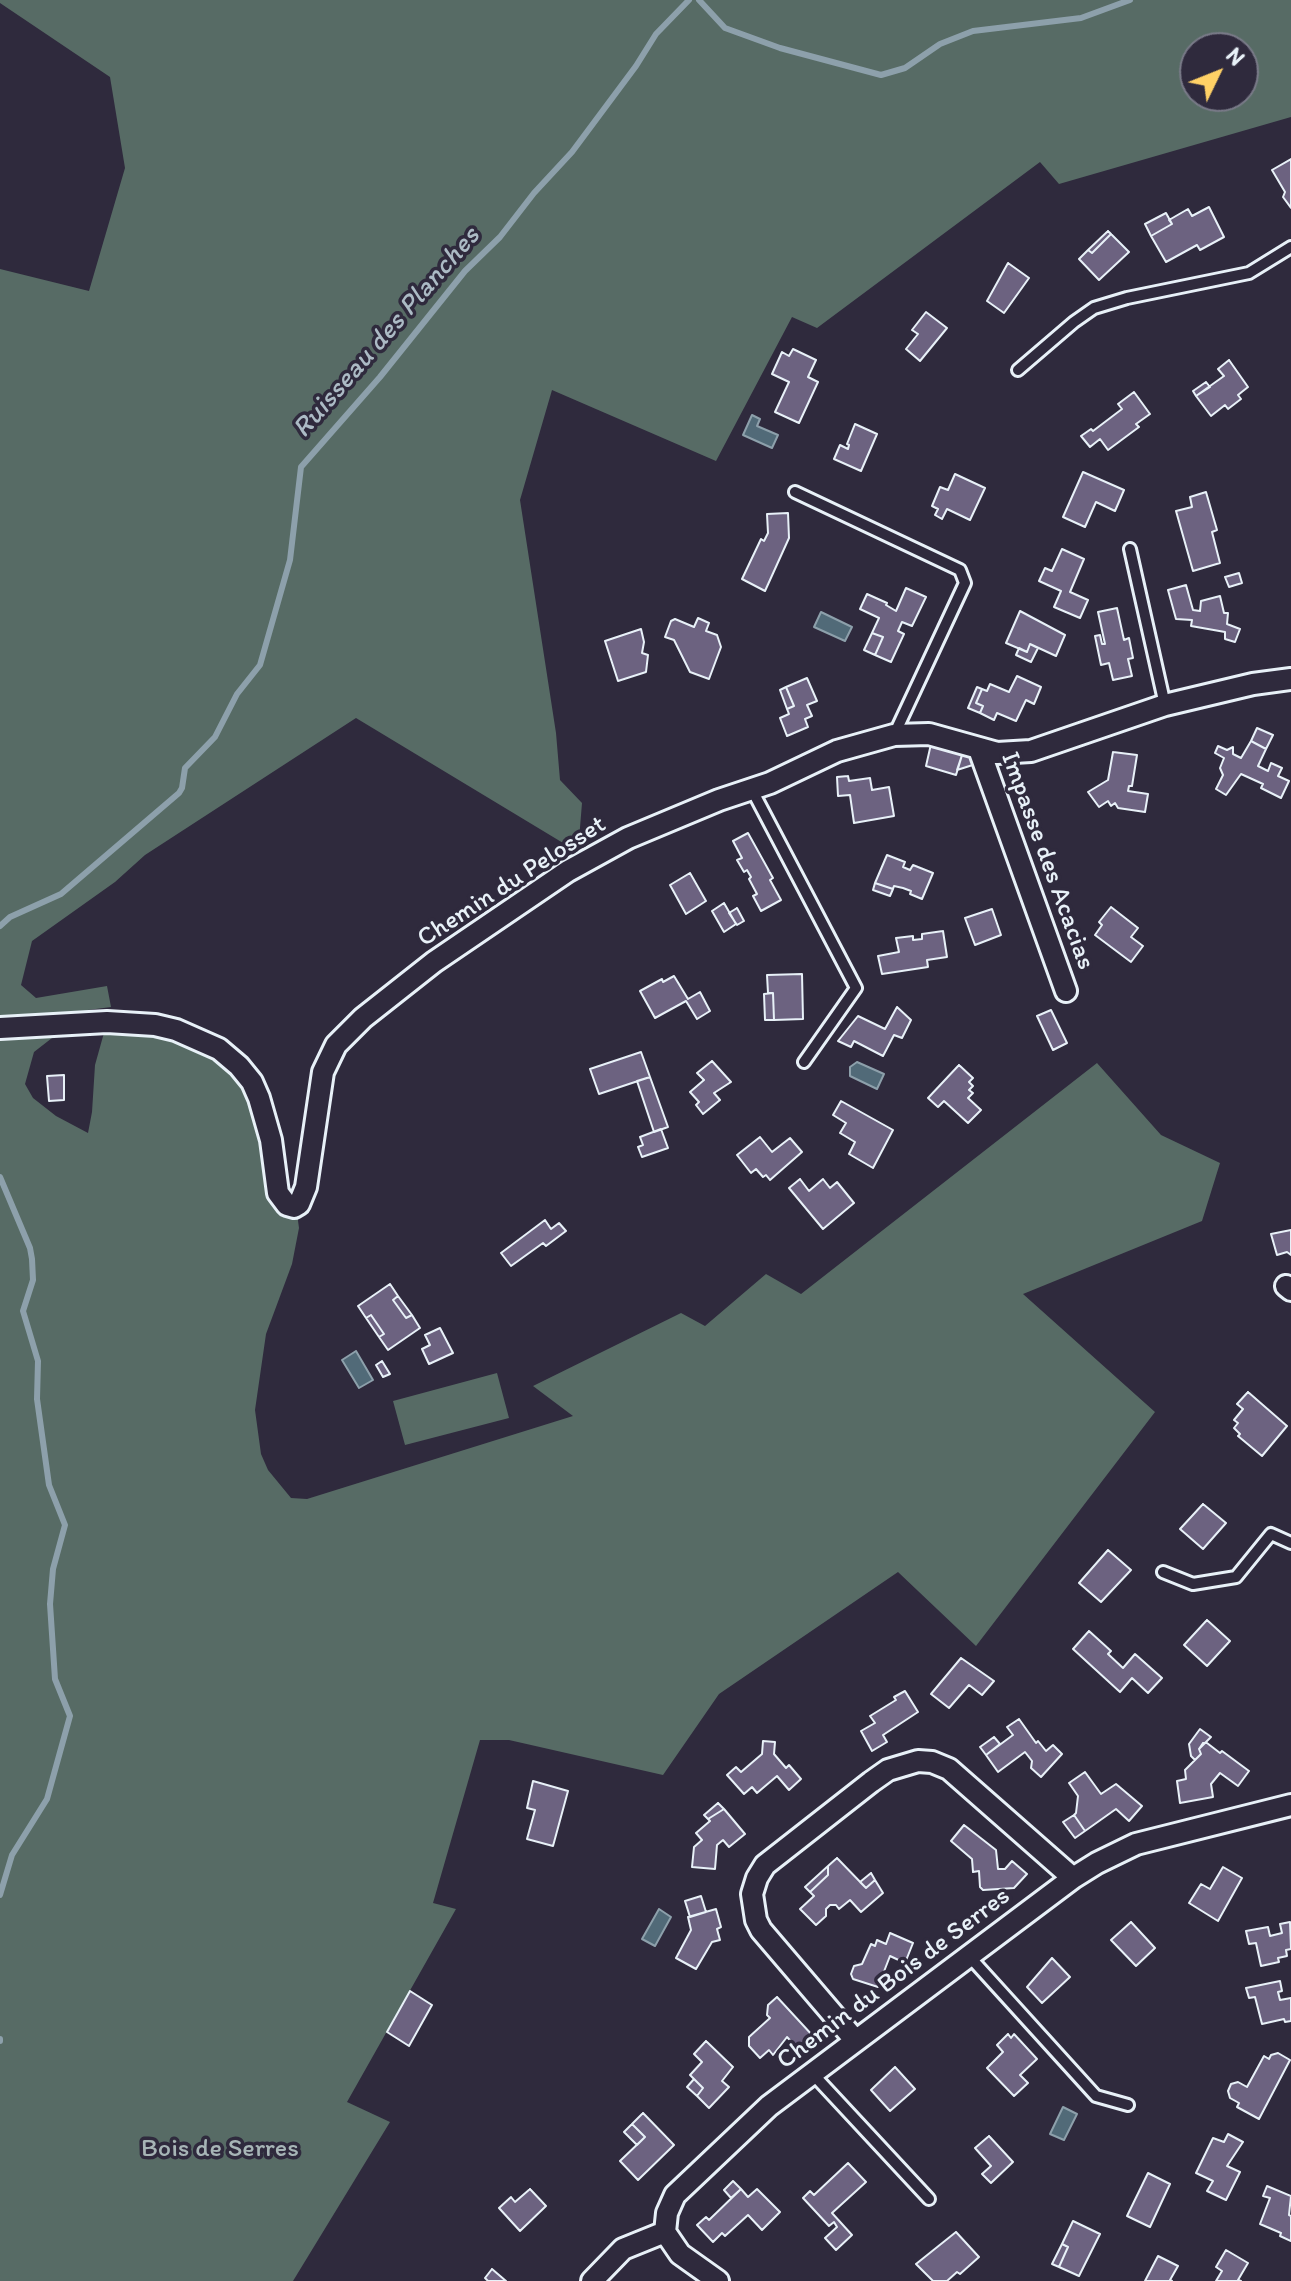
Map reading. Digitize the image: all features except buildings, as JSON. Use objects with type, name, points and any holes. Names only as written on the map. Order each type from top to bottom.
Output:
[{"type":"street","name":"Chemin du Pelosset","points":[[0,1028],[107,1022],[155,1025],[185,1033],[219,1049],[239,1066],[255,1090],[271,1140],[278,1193],[287,1205],[294,1207],[299,1204],[306,1187],[325,1064],[336,1045],[363,1018],[434,962],[568,871],[628,838],[770,783],[837,751],[894,735],[929,734],[979,749],[1011,754],[1031,751],[1165,705],[1253,684],[1291,679]]},
{"type":"street","name":"Impasse des Acacias","points":[[979,749],[1066,991]]},
{"type":"street","points":[[855,2040],[761,1930],[756,1920],[752,1894],[765,1865],[871,1782],[888,1770],[918,1761],[932,1762],[949,1769],[1073,1878]]},
{"type":"street","name":"Chemin du Bois de Serres","points":[[665,2232],[667,2213],[675,2195],[734,2137],[811,2072],[1073,1878],[1136,1844],[1291,1805]]},
{"type":"street","points":[[592,2281],[623,2249],[665,2232],[680,2254],[718,2281]]},
{"type":"lane","points":[[1018,370],[1094,308],[1127,298],[1249,273],[1291,247]]},
{"type":"lane","points":[[795,492],[960,570],[965,583],[894,735]]},
{"type":"lane","points":[[1130,549],[1165,705]]},
{"type":"lane","points":[[751,788],[856,988],[804,1062]]},
{"type":"lane","points":[[1163,1572],[1193,1584],[1236,1577],[1271,1534],[1291,1543]]},
{"type":"lane","points":[[969,1956],[1096,2096],[1128,2105]]},
{"type":"lane","points":[[811,2072],[929,2199]]},
{"type":"green space","name":"Bois de Serres","points":[[0,0],[1291,0],[1291,117],[1059,184],[1040,162],[817,328],[792,317],[716,461],[552,390],[520,500],[556,733],[560,780],[582,803],[578,852],[356,718],[145,855],[115,882],[32,941],[21,985],[36,998],[107,986],[111,1007],[88,1010],[34,1052],[25,1084],[33,1098],[56,1116],[88,1133],[95,1065],[107,1022],[155,1025],[239,1066],[278,1193],[296,1206],[299,1228],[292,1264],[266,1334],[255,1410],[261,1454],[268,1470],[291,1498],[307,1499],[573,1416],[533,1386],[681,1313],[705,1326],[766,1274],[801,1294],[1097,1063],[1161,1135],[1220,1163],[1202,1221],[1023,1294],[1155,1412],[976,1646],[898,1572],[719,1694],[663,1775],[509,1740],[480,1740],[433,1903],[456,1909],[347,2102],[390,2122],[293,2281],[0,2281],[0,269],[89,291],[125,168],[110,77],[0,3]]},
{"type":"green space","points":[[497,1373],[509,1418],[405,1445],[393,1401]]},
{"type":"water","points":[[752,415],[760,419],[757,426],[778,435],[772,448],[743,435]]},
{"type":"water","points":[[821,612],[852,627],[845,641],[814,627]]},
{"type":"water","points":[[857,1062],[884,1074],[877,1089],[850,1076],[850,1067]]},
{"type":"water","points":[[356,1351],[373,1380],[359,1388],[342,1360]]},
{"type":"water","points":[[659,1909],[671,1917],[655,1946],[642,1939]]},
{"type":"water","points":[[1063,2107],[1077,2114],[1064,2140],[1050,2134]]},
{"type":"waterway","name":"Ruisseau des Planches","points":[[0,926],[10,917],[61,894],[179,793],[185,768],[215,737],[237,694],[260,665],[290,560],[301,467],[380,377],[465,271],[500,237],[534,193],[572,152],[656,34],[689,0]]},
{"type":"waterway","points":[[699,0],[725,28],[780,48],[881,75],[905,68],[940,44],[973,31],[1081,18],[1130,0]]},
{"type":"waterway","name":"Ruisseau des Planches","points":[[0,1177],[32,1259],[33,1280],[23,1311],[38,1361],[37,1399],[49,1485],[65,1525],[53,1569],[50,1604],[55,1679],[70,1716],[47,1799],[12,1855],[0,1895]]}]
